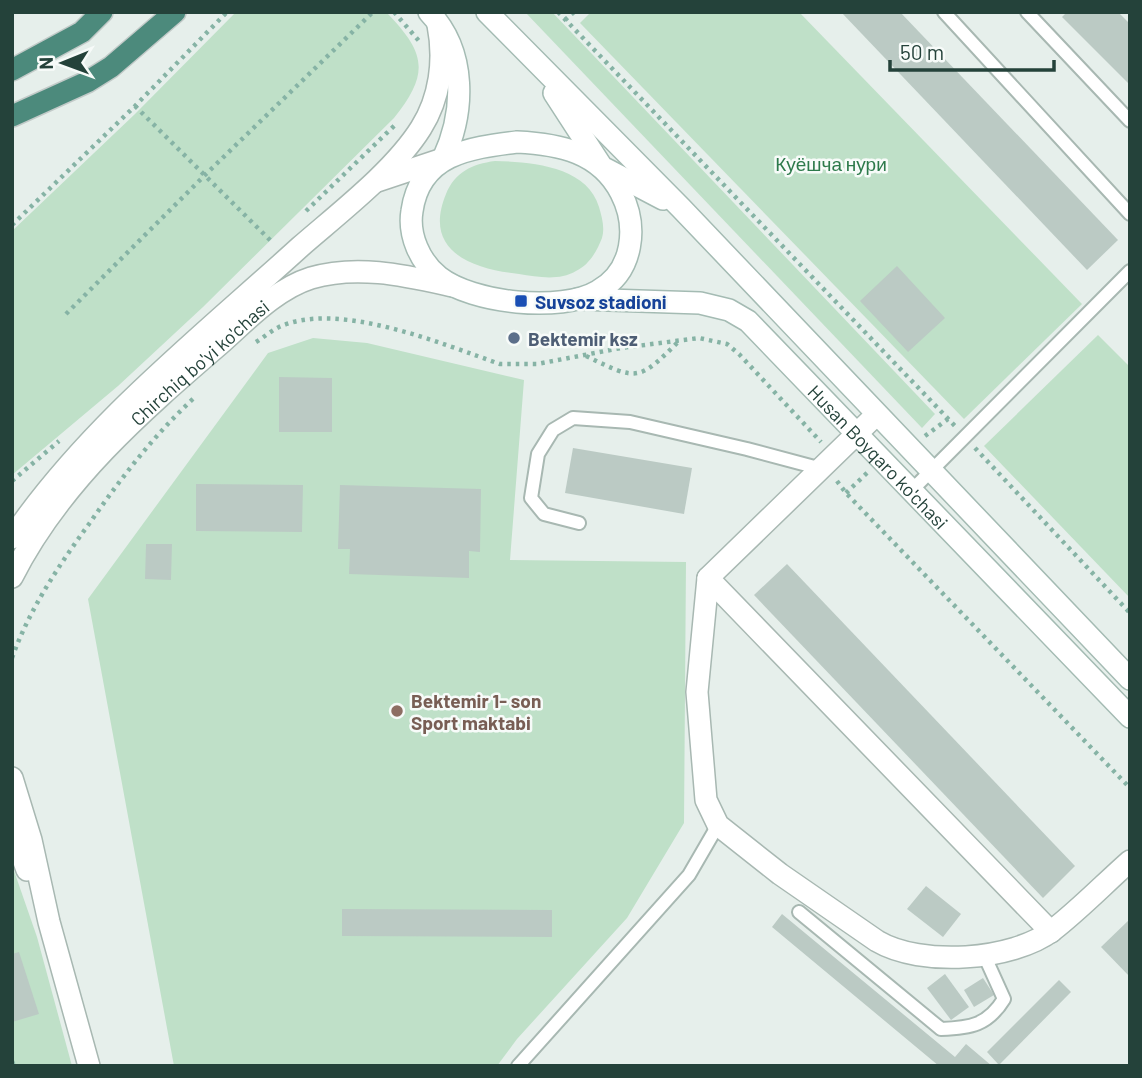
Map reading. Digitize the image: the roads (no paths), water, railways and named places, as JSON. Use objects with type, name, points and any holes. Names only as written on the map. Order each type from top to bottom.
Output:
[{"type":"highway","points":[[12,70],[82,32],[102,12]]},
{"type":"highway","points":[[12,116],[87,82],[111,67],[175,12]]},
{"type":"street","name":"Husan Boyqaro ko'chasi","points":[[487,12],[681,208],[1130,679]]},
{"type":"street","name":"Husan Boyqaro ko'chasi","points":[[433,16],[454,51],[459,89],[454,128],[443,159]]},
{"type":"street","name":"Chirchiq bo'yi ko'chasi","points":[[12,538],[63,471],[139,393],[372,183],[410,144],[432,107],[442,63],[441,42],[433,16]]},
{"type":"street","name":"Husan Boyqaro ko'chasi","points":[[530,56],[602,167],[617,185],[631,228],[629,249],[622,269],[608,285],[589,296],[547,303],[476,294],[440,278],[426,264],[416,246],[411,226],[414,201],[420,183],[443,159],[478,148],[526,142],[574,150],[602,167],[681,208]]},
{"type":"street","name":"Chirchiq bo'yi ko'chasi","points":[[372,183],[443,159]]},
{"type":"street","name":"Chirchiq bo'yi ko'chasi","points":[[12,578],[21,560],[68,491],[104,449],[156,399],[265,305],[287,290],[313,278],[340,272],[403,275],[456,287]]},
{"type":"street","name":"Husan Boyqaro ko'chasi","points":[[578,299],[700,303],[729,310],[748,321],[1130,717]]},
{"type":"street","points":[[876,415],[708,578],[697,692],[706,800],[718,825],[780,874],[891,949],[920,956],[985,957],[1030,942],[1051,932],[1130,861]]},
{"type":"street","points":[[708,578],[1051,932]]},
{"type":"street","points":[[12,778],[31,840],[49,922],[89,1066]]},
{"type":"street","points":[[12,829],[49,922]]},
{"type":"lane","points":[[944,12],[1130,214]]},
{"type":"lane","points":[[1027,12],[1130,121]]},
{"type":"lane","points":[[912,490],[1130,271]]},
{"type":"lane","points":[[579,523],[544,514],[531,498],[538,454],[553,430],[573,418],[630,422],[747,449],[827,463]]},
{"type":"lane","points":[[518,1066],[689,875],[718,825]]},
{"type":"lane","points":[[799,912],[942,1029],[965,1028],[994,1015],[1004,999],[985,957]]},
{"type":"place","name":"Suvsoz stadioni","points":[[521,301]]},
{"type":"place","name":"Bektemir ksz","points":[[514,338]]},
{"type":"place","name":"Bektemir 1- son Sport maktabi","points":[[397,711]]},
{"type":"park label","name":"Куёшча нури","points":[[831,163]]}]
